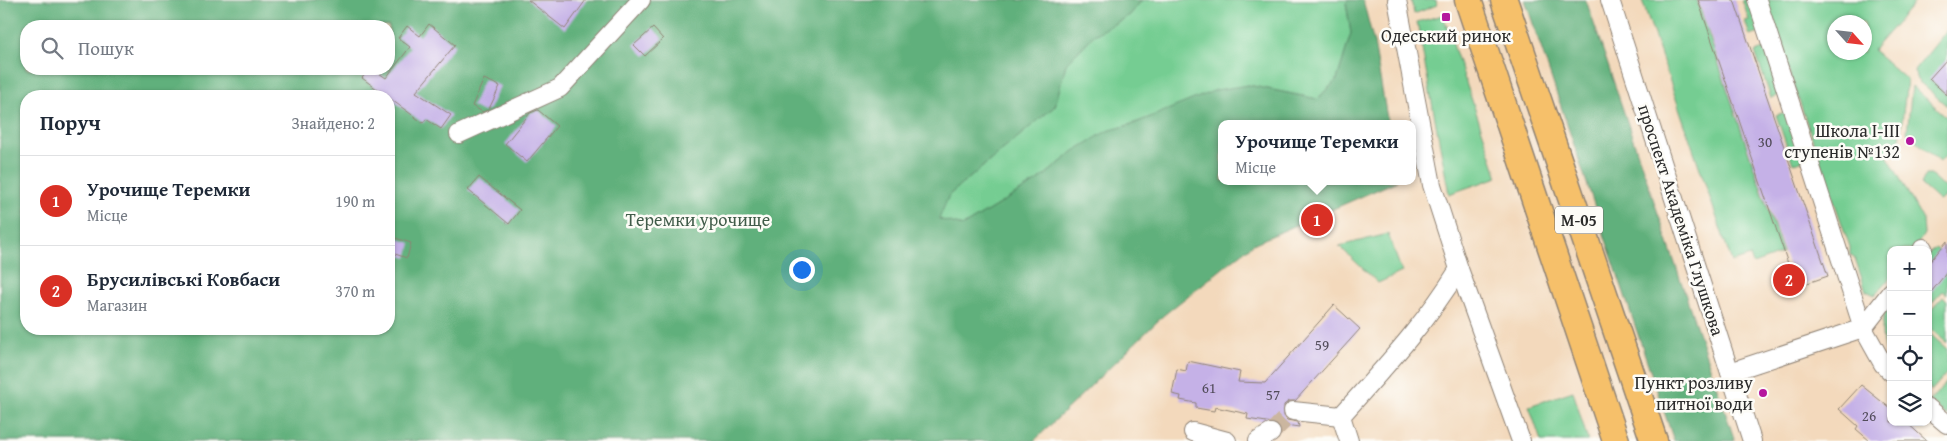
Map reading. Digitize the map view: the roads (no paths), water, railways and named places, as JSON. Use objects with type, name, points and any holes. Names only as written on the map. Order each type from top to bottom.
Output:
[{"type":"highway","name":"М-05","points":[[1468,0],[1616,441]]},
{"type":"highway","name":"М-05","points":[[1504,0],[1654,441]]},
{"type":"street","points":[[459,134],[560,88],[641,0]]},
{"type":"street","points":[[1397,0],[1432,185],[1459,269],[1521,441]]},
{"type":"street","name":"проспект Академіка Глушкова","points":[[1610,0],[1752,441]]},
{"type":"street","points":[[1757,0],[1863,328],[1887,368]]},
{"type":"street","points":[[1341,416],[1401,350],[1439,302],[1459,269]]},
{"type":"street","points":[[1730,372],[1863,328],[1887,297]]},
{"type":"street","points":[[1293,411],[1341,416]]},
{"type":"street","points":[[1932,411],[1947,424]]},
{"type":"street","points":[[1341,416],[1349,441]]},
{"type":"street","points":[[1193,432],[1227,441]]},
{"type":"tunnel","points":[[1271,433],[1293,411]]},
{"type":"place","name":"Одеський ринок","points":[[1446,17]]},
{"type":"place","name":"Школа І-ІІІ ступенів №132","points":[[1910,141]]},
{"type":"place","name":"Урочище Теремки","points":[[1317,220]]},
{"type":"place","name":"Брусилівські Ковбаси","points":[[1789,280]]},
{"type":"place","name":"Пункт розливу питної води","points":[[1763,393]]},
{"type":"park label","name":"Теремки урочище","points":[[698,220]]}]
